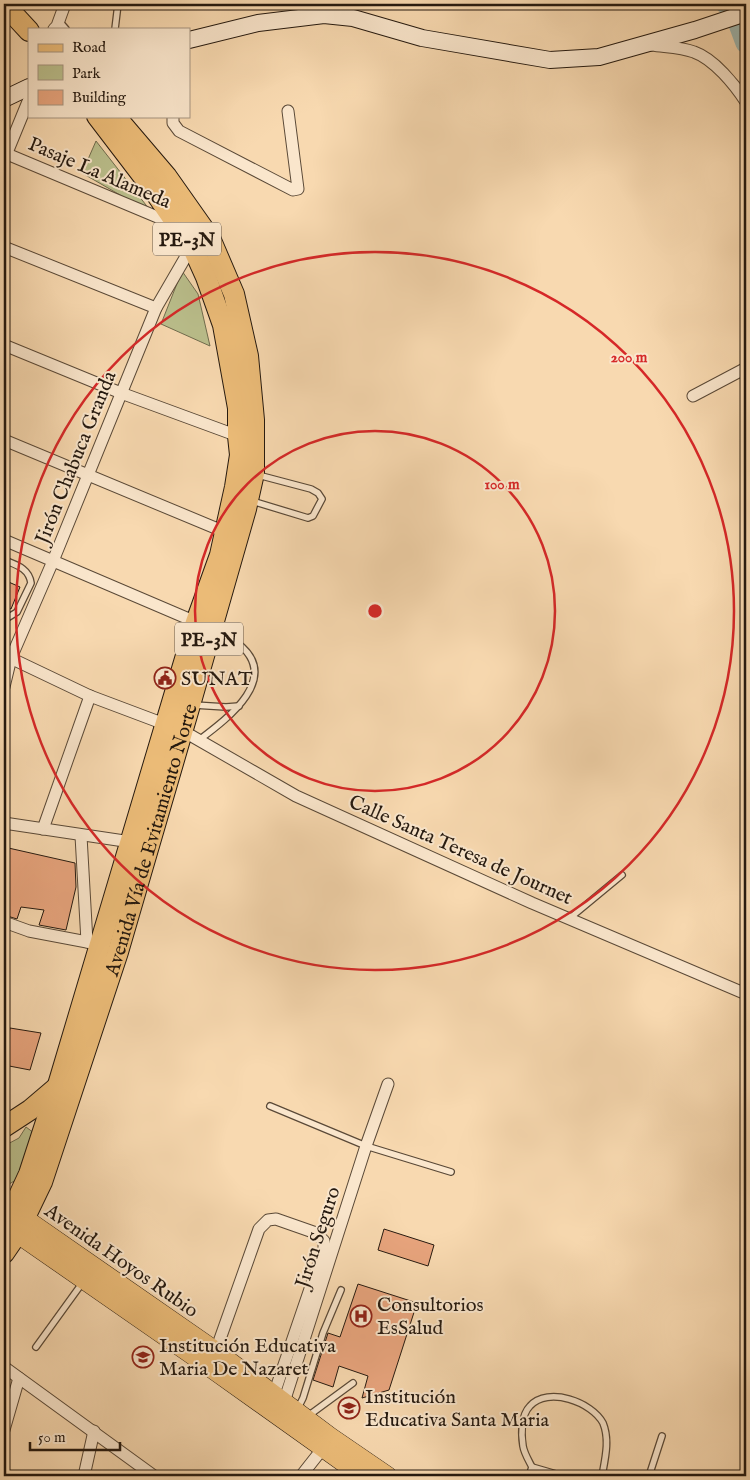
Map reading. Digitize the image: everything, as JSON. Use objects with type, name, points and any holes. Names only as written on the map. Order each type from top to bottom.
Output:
[{"type":"highway","points":[[4,4],[30,28]]},
{"type":"highway","points":[[19,4],[31,28]]},
{"type":"highway","name":"Avenida Vía de Evitamiento Norte","points":[[10,1220],[42,1182],[131,842],[183,732],[204,625],[235,487],[240,455],[238,408],[223,325],[206,277],[192,246],[152,188],[99,118]]},
{"type":"highway","name":"Avenida Vía de Evitamiento Norte","points":[[10,1220],[29,1174],[102,947],[183,732],[190,705],[204,625],[248,499],[254,474],[254,420],[248,356],[234,294],[210,238],[167,177],[117,118]]},
{"type":"highway","points":[[4,1127],[30,1110],[58,1085]]},
{"type":"highway","name":"PE-3N","points":[[4,1253],[10,1220]]},
{"type":"main road","name":"Avenida Hoyos Rubio","points":[[10,1220],[84,1280],[213,1359],[291,1411],[362,1476]]},
{"type":"main road","name":"Avenida Hoyos Rubio","points":[[10,1220],[291,1411]]},
{"type":"main road","name":"Avenida Hoyos Rubio","points":[[327,1443],[388,1476]]},
{"type":"street","points":[[60,26],[65,4]]},
{"type":"street","points":[[190,40],[325,9],[422,38],[550,60],[600,57],[695,30],[746,13]]},
{"type":"street","points":[[4,21],[28,28]]},
{"type":"street","points":[[647,44],[694,52],[715,66],[734,83],[746,102]]},
{"type":"street","points":[[4,99],[28,87]]},
{"type":"street","points":[[5,157],[28,102]]},
{"type":"street","points":[[173,118],[173,123],[179,131],[293,190],[298,189],[288,111]]},
{"type":"street","name":"Pasaje La Alameda","points":[[5,157],[178,226]]},
{"type":"street","name":"Jirón Chabuca Granda","points":[[4,687],[7,656],[52,561],[156,308],[192,246]]},
{"type":"street","points":[[4,247],[156,308]]},
{"type":"street","points":[[4,345],[121,393],[238,436]]},
{"type":"street","points":[[693,396],[746,368]]},
{"type":"street","points":[[4,440],[225,532]]},
{"type":"street","points":[[4,540],[204,625]]},
{"type":"street","name":"Calle Santa Teresa de Journet","points":[[7,656],[90,696],[183,732],[296,796],[746,994]]},
{"type":"street","points":[[43,829],[90,696]]},
{"type":"street","points":[[4,822],[81,836],[131,842]]},
{"type":"street","points":[[4,922],[29,931],[102,947],[81,836]]},
{"type":"street","name":"Jirón Seguro","points":[[291,1411],[366,1146],[388,1084]]},
{"type":"street","name":"Avenida Hoyos Rubio","points":[[213,1359],[263,1224],[268,1220],[276,1219],[316,1233],[324,1241],[324,1248],[291,1411]]},
{"type":"street","points":[[4,1367],[154,1476]]},
{"type":"street","points":[[4,1430],[19,1378]]},
{"type":"street","points":[[84,1476],[94,1431]]},
{"type":"street","points":[[302,1476],[327,1443]]},
{"type":"lane","points":[[115,28],[118,4]]},
{"type":"lane","points":[[248,499],[308,518],[313,516],[322,499],[318,493],[311,489],[254,474]]},
{"type":"lane","points":[[4,560],[27,571],[31,583],[17,612],[4,620]]},
{"type":"lane","points":[[183,732],[228,718],[249,693],[253,680],[254,668],[250,657],[236,642],[204,625]]},
{"type":"lane","points":[[190,705],[226,708],[239,706]]},
{"type":"lane","points":[[570,918],[622,875]]},
{"type":"lane","points":[[270,1106],[366,1146],[451,1172]]},
{"type":"lane","points":[[36,1347],[84,1280]]},
{"type":"lane","points":[[291,1411],[303,1398],[323,1333],[340,1290]]},
{"type":"lane","points":[[291,1411],[352,1383]]},
{"type":"lane","points":[[530,1476],[532,1467],[523,1447],[522,1429],[524,1415],[537,1400],[562,1397],[585,1405],[596,1414],[603,1424],[606,1437],[606,1454],[602,1476]]},
{"type":"lane","points":[[649,1476],[662,1436]]},
{"type":"lane","points":[[532,1467],[563,1476]]},
{"type":"green space","points":[[96,141],[153,214],[82,173]]},
{"type":"green space","points":[[182,271],[198,294],[210,346],[161,324]]},
{"type":"green space","points":[[26,1127],[34,1133],[16,1180],[4,1187],[4,1146],[19,1138]]},
{"type":"building","points":[[4,580],[20,587],[11,609],[4,606]]},
{"type":"building","points":[[4,847],[75,863],[76,887],[66,930],[39,925],[44,910],[21,907],[17,919],[4,915]]},
{"type":"building","points":[[10,1028],[41,1033],[30,1070],[4,1065]]},
{"type":"building","points":[[384,1229],[434,1245],[428,1266],[378,1250]]},
{"type":"building","points":[[358,1284],[417,1303],[389,1390],[362,1398],[368,1376],[339,1366],[333,1387],[313,1380],[328,1333],[340,1337]]},
{"type":"waterway","points":[[726,4],[733,8],[746,43]]},
{"type":"place","name":"SUNAT","points":[[165,678]]},
{"type":"place","name":"Consultorios EsSalud","points":[[361,1316]]},
{"type":"place","name":"Institución Educativa Maria De Nazaret","points":[[143,1357]]},
{"type":"place","name":"Institución Educativa Santa Maria","points":[[349,1408]]}]
